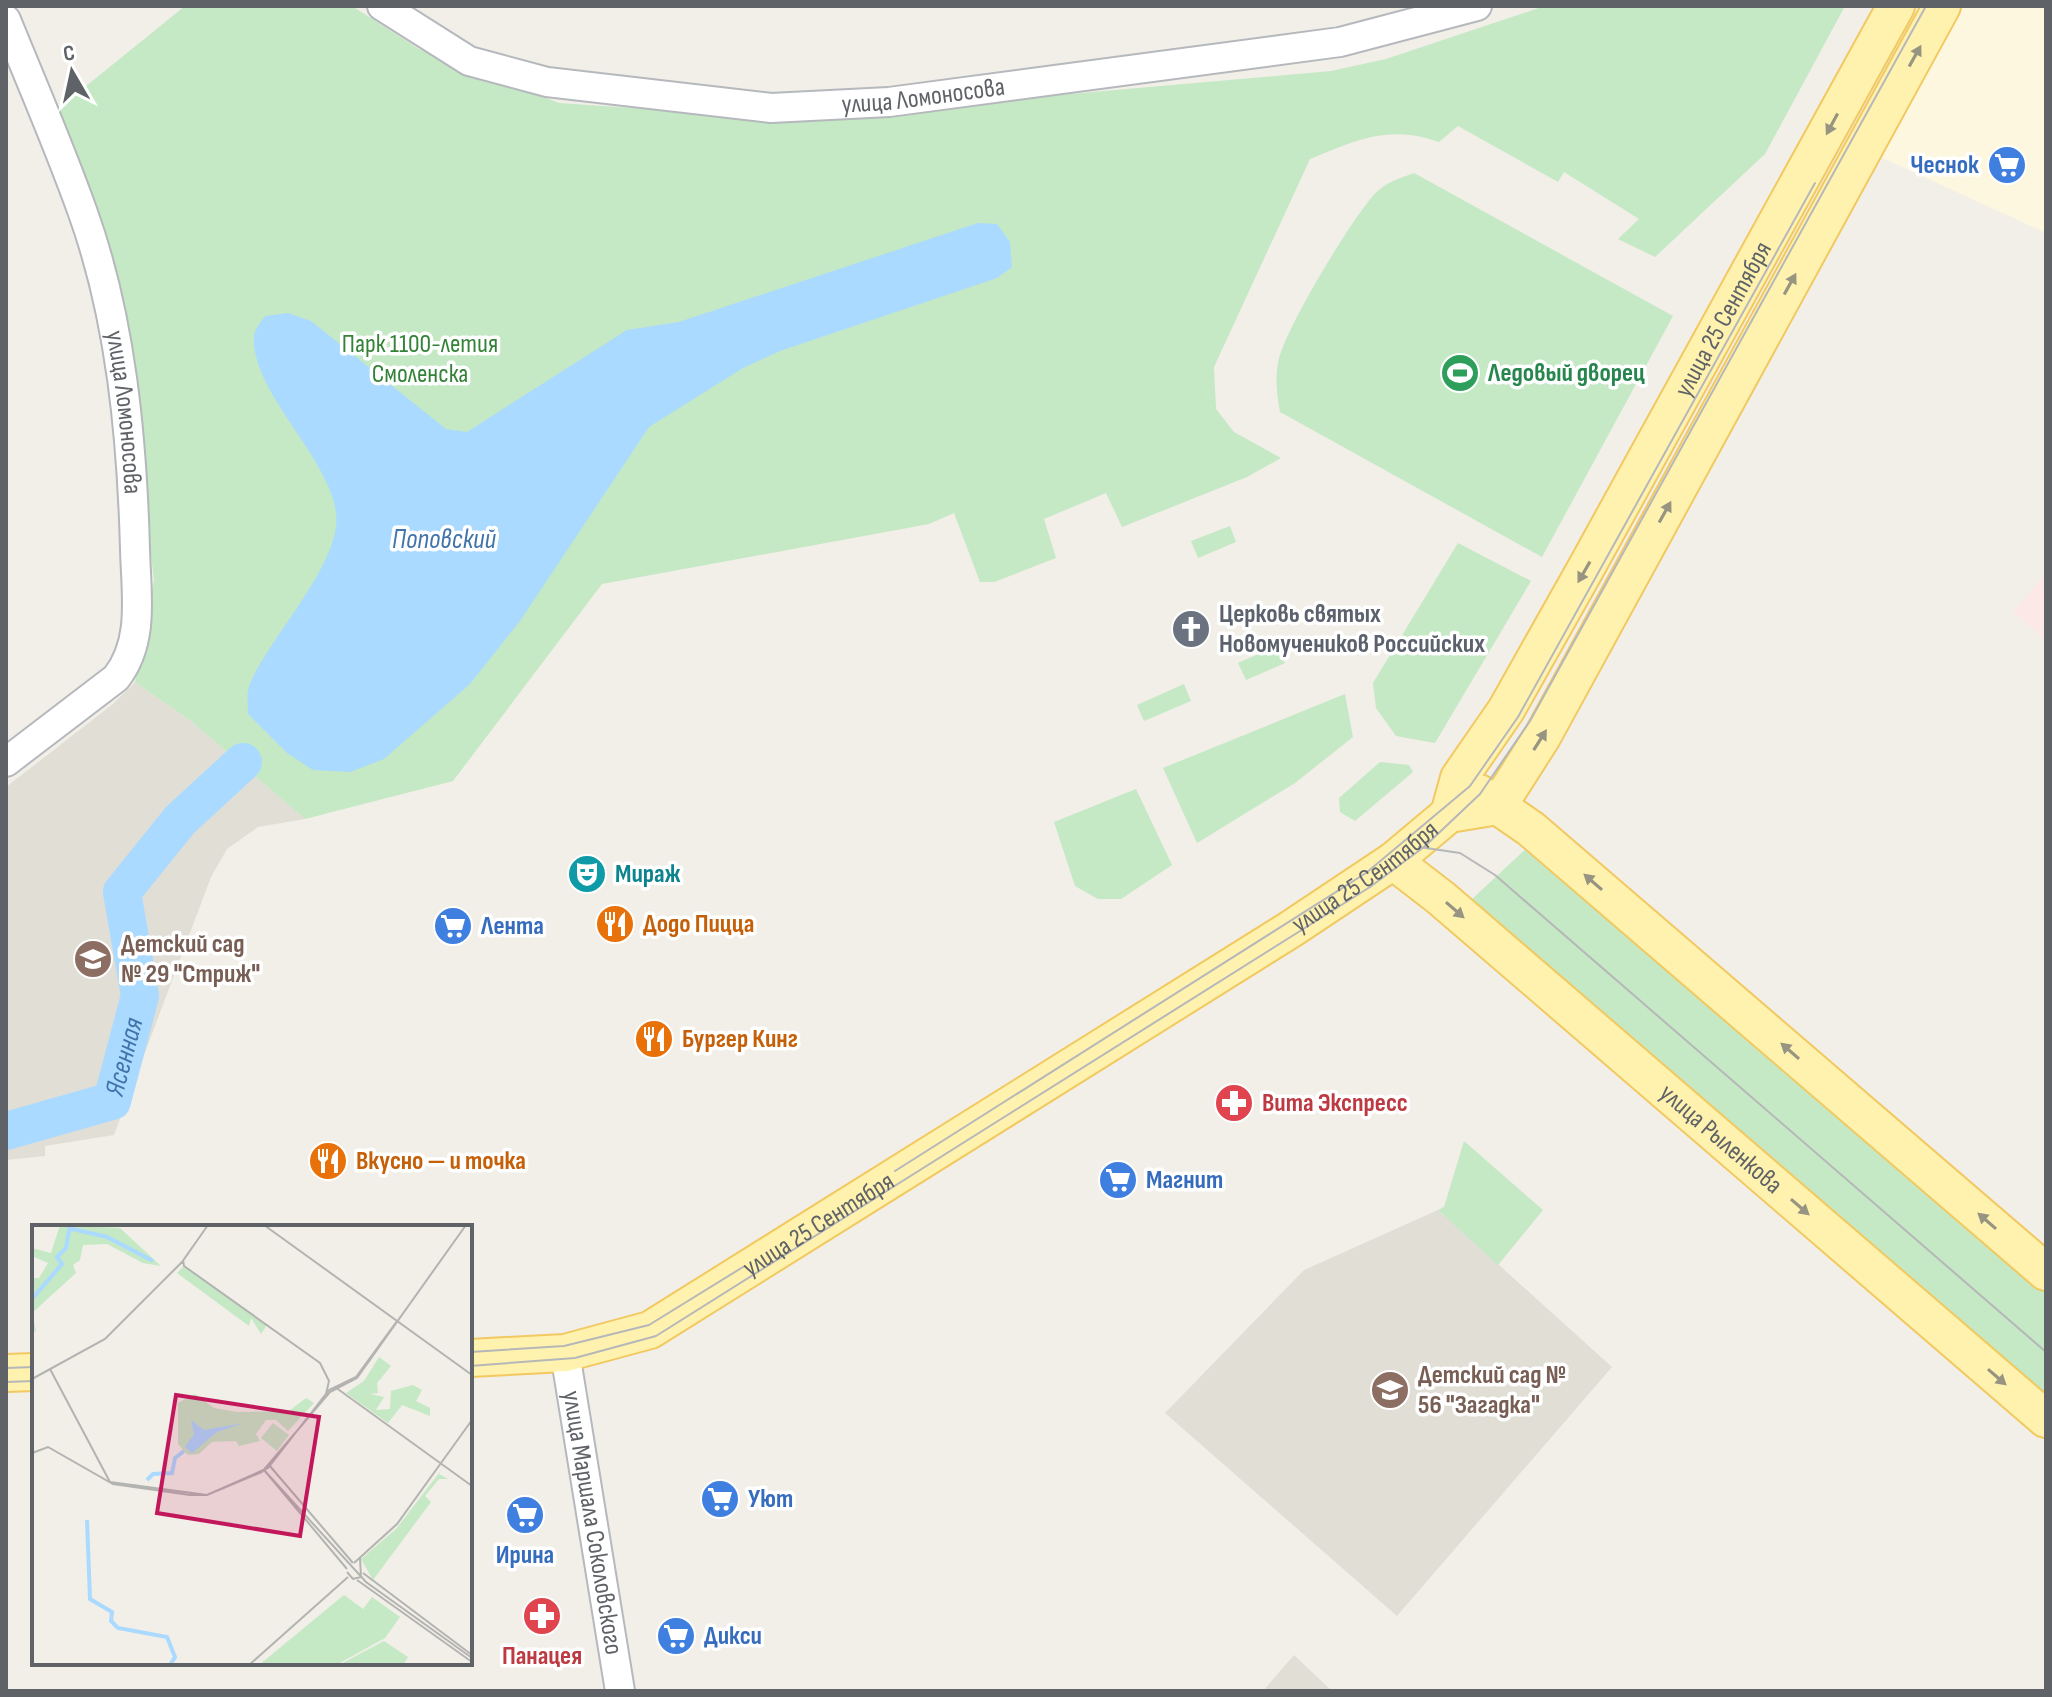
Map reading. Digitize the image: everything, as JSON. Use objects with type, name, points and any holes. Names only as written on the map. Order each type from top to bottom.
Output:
[{"type":"main road","name":"улица 25 Сентября","points":[[472,1358],[565,1353],[650,1330],[1393,861],[1449,814],[1459,778],[1506,710],[1896,6]]},
{"type":"main road","points":[[1449,814],[1498,806],[1542,737],[1942,6]]},
{"type":"main road","points":[[1459,778],[1531,829],[2046,1272]]},
{"type":"main road","name":"улица Рыленкова","points":[[1393,861],[1453,909],[2046,1419]]},
{"type":"main road","points":[[6,1373],[32,1372]]},
{"type":"street","name":"улица Ломоносова","points":[[382,6],[469,61],[534,79],[771,108],[889,102],[1340,42],[1477,6]]},
{"type":"street","name":"улица Ломоносова","points":[[6,20],[84,214],[100,270],[122,383],[133,477],[137,627],[128,662],[116,678],[6,762]]},
{"type":"street","name":"улица Маршала Соколовского","points":[[565,1353],[620,1691]]},
{"type":"shaded area","points":[[1958,6],[2046,6],[2046,233],[1874,154]]},
{"type":"shaded area","points":[[2046,574],[2046,640],[2013,612]]},
{"type":"shaded area","name":"Детский сад № 29 \"Стриж\"","points":[[135,682],[191,721],[305,819],[258,827],[227,849],[211,877],[114,1135],[45,1146],[45,1156],[6,1160],[6,787],[113,704]]},
{"type":"shaded area","name":"Детский сад № 56 \"Загадка\"","points":[[1438,1210],[1612,1367],[1397,1616],[1165,1413],[1304,1270]]},
{"type":"shaded area","points":[[1294,1655],[1332,1691],[1263,1691]]},
{"type":"green space","name":"Парк 1100-летия Смоленска","points":[[185,6],[352,6],[419,49],[559,103],[765,117],[890,110],[1331,71],[1386,59],[1545,6],[1845,6],[1765,154],[1655,257],[1618,239],[1639,219],[1564,172],[1558,182],[1458,126],[1439,142],[1404,134],[1388,134],[1358,141],[1310,159],[1214,367],[1216,409],[1234,432],[1281,458],[1247,477],[1122,527],[1106,493],[1044,519],[1056,558],[994,582],[980,582],[954,513],[929,524],[602,584],[453,781],[305,819],[191,721],[135,682],[154,580],[138,449],[54,112]]},
{"type":"green space","name":"Ледовый дворец","points":[[1414,173],[1673,316],[1542,557],[1280,412],[1278,363],[1304,303],[1376,192]]},
{"type":"green space","points":[[1230,526],[1236,542],[1198,558],[1191,541]]},
{"type":"green space","points":[[1458,543],[1531,581],[1435,743],[1396,736],[1376,708],[1373,683]]},
{"type":"green space","points":[[1277,646],[1285,663],[1246,680],[1238,663]]},
{"type":"green space","points":[[1184,684],[1191,701],[1144,721],[1137,705]]},
{"type":"green space","points":[[1345,694],[1353,737],[1295,783],[1197,843],[1163,768]]},
{"type":"green space","points":[[1380,762],[1409,765],[1413,772],[1355,821],[1340,812],[1339,798]]},
{"type":"green space","points":[[1136,789],[1172,865],[1121,899],[1098,899],[1075,886],[1054,822]]},
{"type":"green space","points":[[1528,847],[2046,1292],[2046,1400],[1470,901]]},
{"type":"green space","points":[[1464,1141],[1543,1210],[1498,1265],[1438,1210],[1444,1207]]},
{"type":"water","name":"Поповский","points":[[978,223],[997,224],[1010,242],[1012,267],[997,278],[780,351],[743,368],[649,427],[520,621],[470,684],[384,759],[350,772],[313,770],[287,753],[248,714],[250,684],[317,576],[335,532],[336,512],[320,469],[277,402],[256,358],[254,334],[265,316],[288,313],[311,321],[446,429],[467,432],[627,330],[679,322]]},
{"type":"waterway","name":"Ясенная","points":[[6,1131],[112,1101],[140,996],[122,892],[180,820],[243,762]]},
{"type":"tram line","points":[[472,1366],[575,1358],[656,1336],[1370,887],[1424,847],[1480,794],[1530,721],[1926,6]]},
{"type":"tram line","points":[[895,1171],[1366,873],[1470,786],[1518,717],[1815,183]]},
{"type":"tram line","points":[[1419,847],[1460,853],[1495,875],[2046,1352]]},
{"type":"tram line","points":[[472,1352],[564,1346],[649,1325],[743,1267]]},
{"type":"tram line","points":[[6,1368],[32,1367]]},
{"type":"tram line","points":[[6,1382],[32,1381]]},
{"type":"place","name":"Чеснок","points":[[2007,165]]},
{"type":"place","name":"Ледовый дворец","points":[[1460,373]]},
{"type":"place","name":"Церковь святых Новомучеников Российских","points":[[1191,629]]},
{"type":"place","name":"Мираж","points":[[587,874]]},
{"type":"place","name":"Додо Пицца","points":[[615,924]]},
{"type":"place","name":"Лента","points":[[453,926]]},
{"type":"place","name":"Детский сад № 29 \"Стриж\"","points":[[93,959]]},
{"type":"place","name":"Бургер Кинг","points":[[654,1039]]},
{"type":"place","name":"Вита Экспресс","points":[[1234,1103]]},
{"type":"place","name":"Вкусно — и точка","points":[[328,1161]]},
{"type":"place","name":"Магнит","points":[[1118,1180]]},
{"type":"place","name":"Детский сад № 56 \"Загадка\"","points":[[1390,1390]]},
{"type":"place","name":"Уют","points":[[720,1499]]},
{"type":"place","name":"Ирина","points":[[525,1515]]},
{"type":"place","name":"Панацея","points":[[542,1616]]},
{"type":"place","name":"Дикси","points":[[676,1636]]}]
